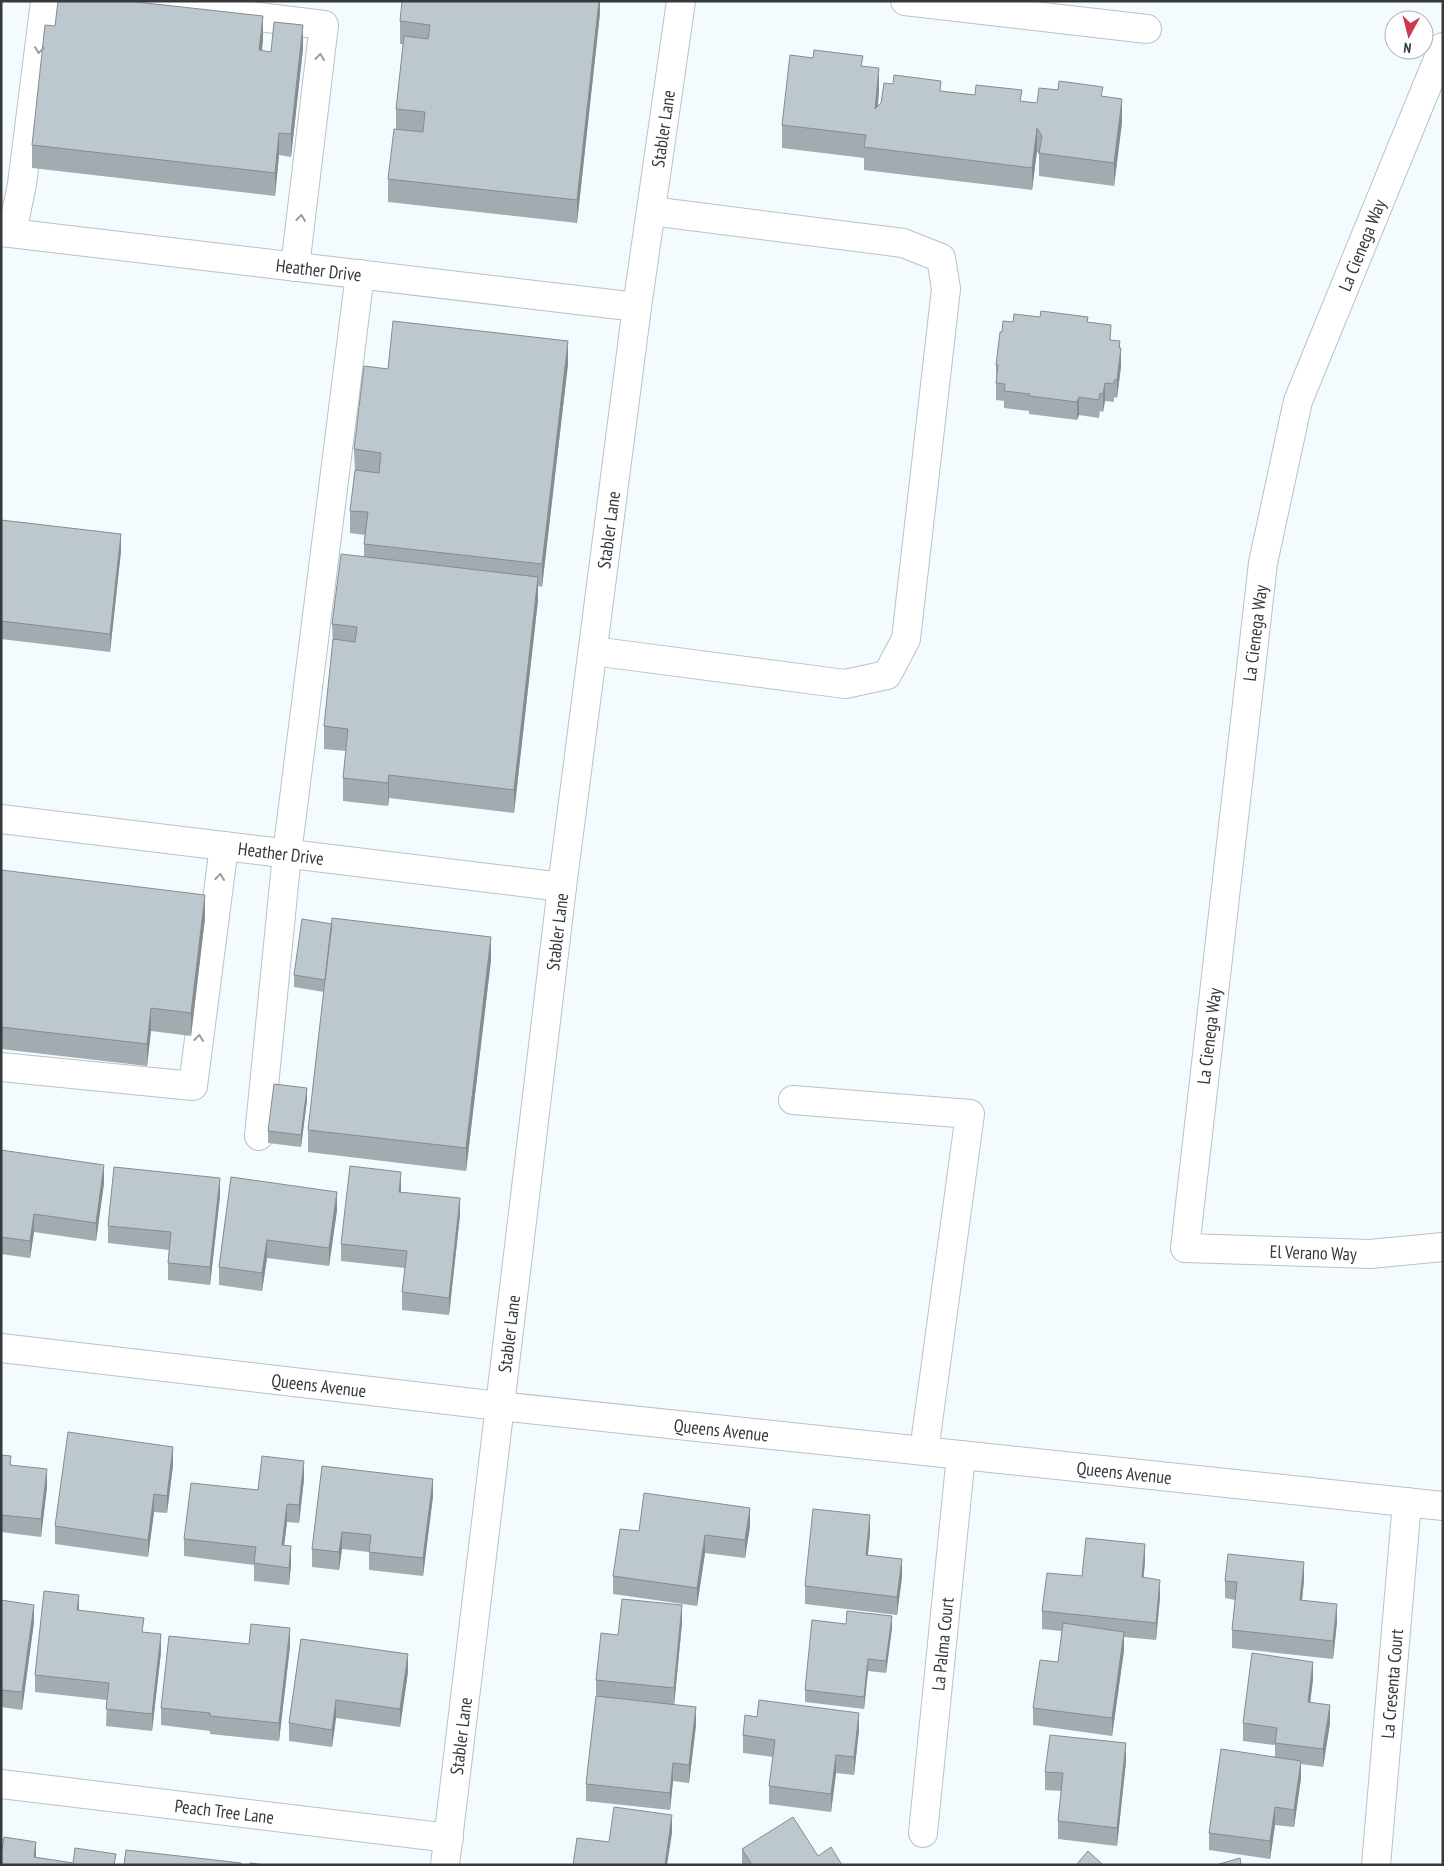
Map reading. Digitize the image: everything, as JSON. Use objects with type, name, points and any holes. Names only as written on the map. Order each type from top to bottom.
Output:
[{"type":"street","points":[[6,233],[22,184],[45,1]]},
{"type":"street","points":[[130,1],[324,25],[295,267]]},
{"type":"street","name":"Stabler Lane","points":[[447,1852],[562,887],[638,307],[681,1]]},
{"type":"street","points":[[905,1],[1146,29]]},
{"type":"street","name":"La Cienega Way","points":[[1185,1248],[1263,563],[1298,401],[1443,47]]},
{"type":"street","points":[[593,651],[845,684],[887,675],[906,639],[946,289],[941,258],[903,243],[651,211]]},
{"type":"street","name":"Heather Drive","points":[[6,233],[638,307]]},
{"type":"street","points":[[259,1136],[287,854],[360,274]]},
{"type":"street","name":"Heather Drive","points":[[1,818],[562,887]]},
{"type":"street","points":[[1,1067],[193,1086],[224,846]]},
{"type":"street","points":[[793,1100],[970,1114],[924,1452]]},
{"type":"street","name":"El Verano Way","points":[[1185,1248],[1370,1254],[1443,1247]]},
{"type":"street","name":"Queens Avenue","points":[[1,1348],[499,1406],[1443,1506]]},
{"type":"street","name":"La Palma Court","points":[[923,1833],[961,1455]]},
{"type":"street","name":"La Cresenta Court","points":[[1376,1865],[1408,1502]]},
{"type":"street","name":"Peach Tree Lane","points":[[1,1784],[447,1852]]},
{"type":"building","points":[[58,1],[128,1],[263,16],[259,50],[271,52],[274,22],[303,25],[291,134],[279,133],[275,173],[32,145],[45,25],[55,26]]},
{"type":"building","points":[[402,1],[599,1],[577,200],[388,179],[394,129],[423,132],[425,112],[396,109],[404,36],[428,39],[430,25],[400,21]]},
{"type":"building","points":[[814,50],[863,56],[861,66],[879,68],[875,109],[881,103],[884,83],[893,84],[894,75],[941,81],[940,91],[975,95],[976,85],[1022,90],[1020,101],[1037,103],[1039,88],[1058,90],[1059,81],[1103,87],[1101,96],[1122,99],[1114,163],[1039,153],[1042,136],[1037,128],[1032,168],[864,147],[866,135],[782,125],[790,55],[813,58]]},
{"type":"building","points":[[1041,311],[1088,317],[1087,322],[1111,325],[1110,340],[1120,341],[1119,348],[1121,348],[1117,380],[1114,380],[1114,384],[1105,383],[1103,394],[1100,393],[1099,400],[1079,397],[1077,402],[1029,396],[1030,394],[1004,391],[1005,384],[996,383],[998,365],[996,365],[1003,321],[1013,322],[1014,314],[1040,317]]},
{"type":"building","points":[[393,321],[568,341],[542,564],[364,544],[368,512],[350,511],[355,470],[379,473],[381,453],[354,449],[364,366],[388,369]]},
{"type":"building","points":[[1,520],[121,534],[110,634],[1,621]]},
{"type":"building","points":[[341,554],[538,577],[514,790],[389,775],[388,783],[343,778],[348,729],[324,726],[333,639],[355,642],[357,627],[332,624]]},
{"type":"building","points":[[1,870],[205,895],[191,1013],[151,1008],[147,1044],[1,1027]]},
{"type":"building","points":[[332,918],[491,937],[466,1148],[308,1130]]},
{"type":"building","points":[[302,919],[332,924],[325,980],[294,975]]},
{"type":"building","points":[[274,1084],[307,1088],[301,1135],[268,1131]]},
{"type":"building","points":[[1,1150],[104,1165],[96,1223],[34,1214],[30,1241],[1,1237]]},
{"type":"building","points":[[350,1166],[401,1172],[399,1192],[460,1198],[449,1298],[402,1292],[407,1251],[341,1244]]},
{"type":"building","points":[[114,1167],[220,1178],[210,1267],[168,1263],[171,1232],[108,1226]]},
{"type":"building","points":[[231,1177],[337,1192],[329,1248],[267,1240],[262,1273],[219,1267]]},
{"type":"building","points":[[68,1432],[173,1447],[167,1496],[154,1494],[148,1540],[55,1526]]},
{"type":"building","points":[[1,1455],[11,1456],[10,1465],[47,1469],[41,1519],[1,1515]]},
{"type":"building","points":[[262,1456],[304,1461],[299,1505],[287,1504],[282,1545],[291,1546],[289,1568],[254,1563],[256,1547],[184,1539],[191,1483],[258,1490]]},
{"type":"building","points":[[322,1466],[433,1479],[423,1558],[369,1552],[371,1535],[342,1532],[339,1552],[312,1549]]},
{"type":"building","points":[[644,1493],[750,1508],[745,1540],[705,1535],[697,1588],[613,1576],[620,1529],[639,1531]]},
{"type":"building","points":[[813,1509],[870,1515],[866,1555],[902,1559],[897,1597],[805,1586]]},
{"type":"building","points":[[1086,1538],[1145,1544],[1142,1577],[1160,1580],[1156,1623],[1042,1611],[1047,1573],[1082,1576]]},
{"type":"building","points":[[1228,1554],[1304,1562],[1300,1600],[1337,1604],[1333,1641],[1232,1630],[1237,1582],[1225,1581]]},
{"type":"building","points":[[44,1591],[79,1595],[77,1610],[144,1618],[142,1632],[161,1634],[152,1714],[106,1709],[109,1683],[35,1675]]},
{"type":"building","points":[[622,1599],[682,1605],[674,1688],[596,1680],[601,1633],[618,1635]]},
{"type":"building","points":[[1,1600],[34,1605],[22,1692],[1,1690]]},
{"type":"building","points":[[847,1611],[892,1616],[886,1661],[868,1659],[864,1697],[805,1690],[812,1620],[846,1624]]},
{"type":"building","points":[[1063,1623],[1124,1632],[1112,1718],[1033,1708],[1040,1660],[1058,1662]]},
{"type":"building","points":[[251,1624],[290,1628],[279,1723],[210,1716],[210,1713],[161,1708],[169,1636],[249,1644]]},
{"type":"building","points":[[301,1639],[408,1654],[400,1709],[336,1700],[332,1730],[289,1723]]},
{"type":"building","points":[[1252,1653],[1313,1662],[1308,1702],[1330,1705],[1323,1749],[1275,1743],[1277,1728],[1243,1723]]},
{"type":"building","points":[[596,1696],[696,1707],[689,1765],[673,1763],[670,1793],[586,1784]]},
{"type":"building","points":[[759,1700],[859,1713],[854,1757],[836,1755],[831,1794],[769,1786],[775,1740],[743,1735],[745,1715],[757,1717]]},
{"type":"building","points":[[1050,1735],[1126,1743],[1117,1828],[1058,1821],[1063,1773],[1045,1772]]},
{"type":"building","points":[[1221,1749],[1301,1761],[1294,1810],[1275,1807],[1270,1841],[1209,1833]]},
{"type":"building","points":[[614,1807],[672,1815],[665,1865],[573,1865],[577,1838],[609,1842]]},
{"type":"building","points":[[793,1817],[818,1856],[831,1847],[842,1865],[752,1865],[742,1849]]},
{"type":"building","points":[[4,1837],[36,1842],[34,1857],[73,1863],[75,1848],[116,1854],[114,1865],[1,1865]]},
{"type":"building","points":[[126,1850],[241,1863],[241,1865],[124,1865]]},
{"type":"building","points":[[1088,1851],[1103,1865],[1076,1865]]},
{"type":"building","points":[[1240,1858],[1241,1865],[1216,1865]]},
{"type":"building","points":[[250,1863],[266,1865],[250,1865]]}]
